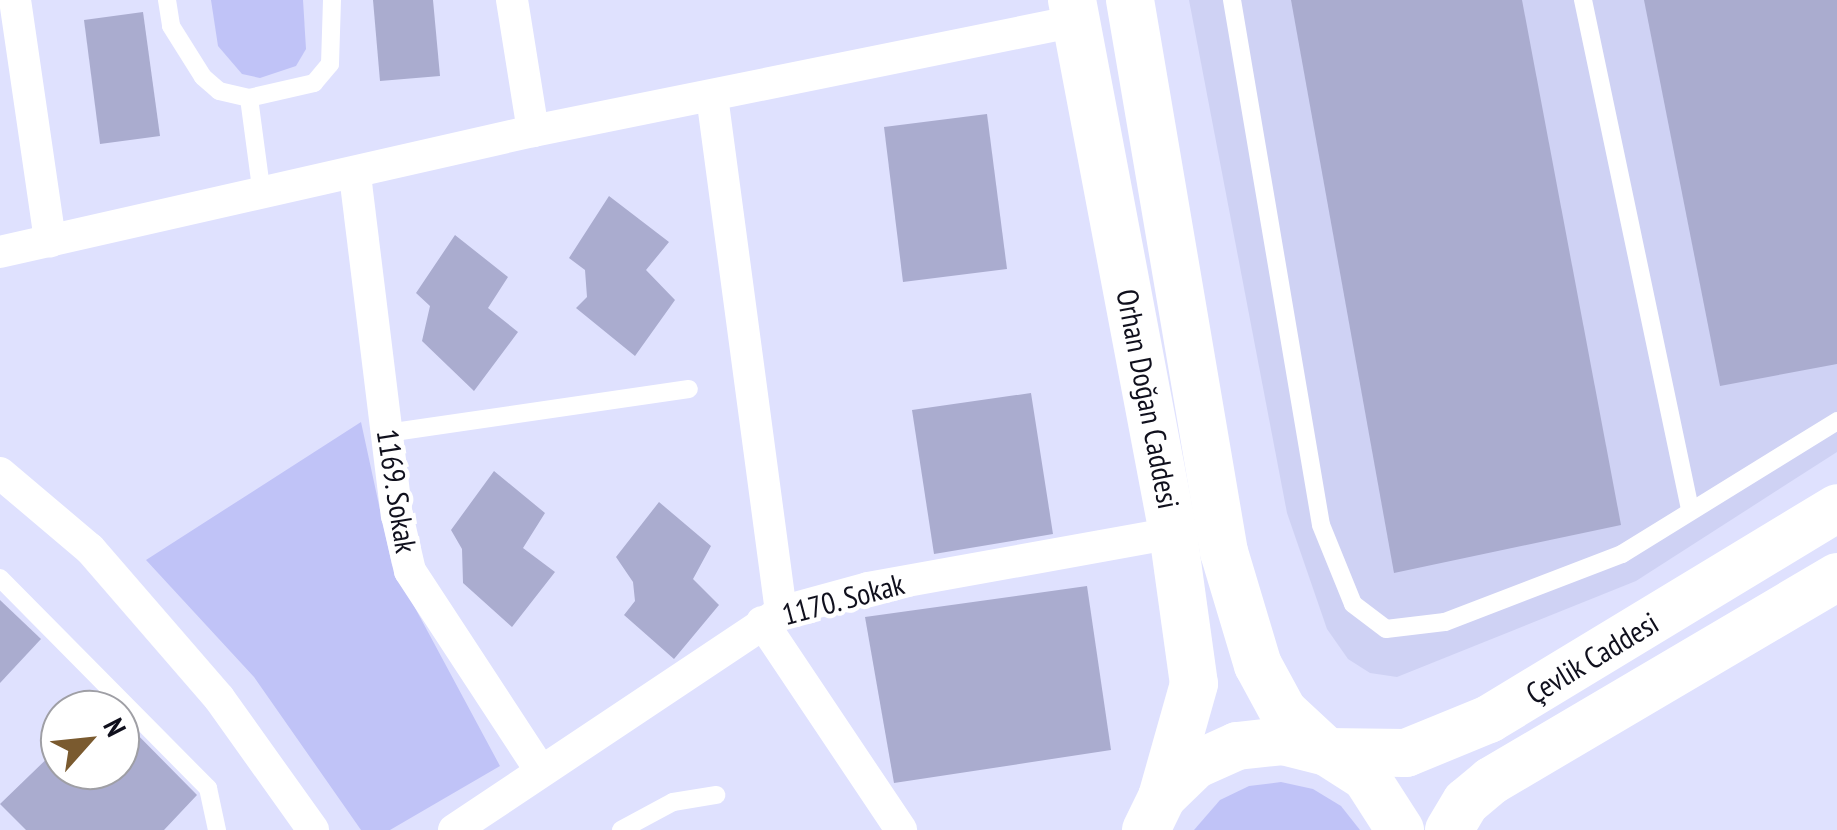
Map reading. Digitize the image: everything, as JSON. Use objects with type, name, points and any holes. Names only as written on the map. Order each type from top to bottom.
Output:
[{"type":"main road","name":"Orhan Doğan Caddesi","points":[[1130,0],[1224,552],[1258,665],[1283,711],[1327,752]]},
{"type":"main road","name":"Orhan Doğan Caddesi","points":[[1074,11],[1173,533],[1194,684],[1154,814]]},
{"type":"main road","name":"Çevlik Caddesi","points":[[1327,752],[1406,753],[1489,719],[1837,508]]},
{"type":"main road","name":"Çevlik Caddesi","points":[[1449,830],[1466,802],[1491,780],[1837,577]]},
{"type":"main road","points":[[1154,814],[1195,765],[1237,746],[1283,741],[1327,752],[1366,777],[1400,830]]},
{"type":"street","points":[[15,0],[50,241]]},
{"type":"street","points":[[512,0],[533,132]]},
{"type":"street","points":[[0,252],[533,132],[712,96],[1074,11]]},
{"type":"street","points":[[712,96],[772,617],[901,830]]},
{"type":"street","name":"1169. Sokak","points":[[355,175],[387,434],[410,571],[540,771]]},
{"type":"street","points":[[0,473],[90,549],[219,698],[313,830]]},
{"type":"street","name":"1170. Sokak","points":[[454,830],[712,663],[772,617],[868,588],[1173,533]]},
{"type":"lane","points":[[167,0],[171,26],[203,77],[220,90],[249,98],[314,84],[330,64],[332,0]]},
{"type":"lane","points":[[1232,0],[1321,525],[1353,604],[1386,629],[1446,622],[1622,554],[1837,422]]},
{"type":"lane","points":[[1583,0],[1690,509]]},
{"type":"lane","points":[[249,98],[262,195]]},
{"type":"lane","points":[[387,434],[689,389]]},
{"type":"lane","points":[[0,578],[208,788],[217,830]]},
{"type":"lane","points":[[621,830],[673,802],[716,795]]},
{"type":"shaded area","points":[[211,0],[303,0],[306,49],[296,66],[260,78],[242,74],[218,46]]},
{"type":"shaded area","points":[[1189,0],[1837,0],[1837,452],[1636,581],[1397,677],[1370,673],[1348,659],[1327,629],[1287,513]]},
{"type":"shaded area","points":[[361,422],[392,565],[500,766],[390,830],[361,830],[254,677],[146,560]]},
{"type":"shaded area","points":[[1281,782],[1313,789],[1341,806],[1360,830],[1194,830],[1220,800],[1249,786]]},
{"type":"building","points":[[373,0],[433,0],[440,76],[380,81]]},
{"type":"building","points":[[1291,0],[1522,0],[1621,525],[1394,573]]},
{"type":"building","points":[[1644,0],[1837,0],[1837,364],[1720,386]]},
{"type":"building","points":[[143,12],[160,136],[100,144],[84,20]]},
{"type":"building","points":[[987,114],[1007,269],[903,282],[884,127]]},
{"type":"building","points":[[609,196],[669,242],[646,270],[675,300],[635,356],[576,308],[587,297],[585,270],[569,258]]},
{"type":"building","points":[[455,235],[508,277],[488,308],[518,332],[474,391],[422,341],[430,306],[416,293]]},
{"type":"building","points":[[1031,393],[1053,534],[934,554],[912,410]]},
{"type":"building","points":[[494,471],[545,513],[523,548],[555,572],[512,627],[463,583],[462,549],[451,530]]},
{"type":"building","points":[[659,502],[711,546],[693,579],[719,605],[674,659],[624,615],[635,601],[633,582],[616,557]]},
{"type":"building","points":[[1087,586],[1111,750],[894,783],[865,617]]},
{"type":"building","points":[[0,600],[41,639],[0,683]]},
{"type":"building","points":[[140,737],[197,795],[164,830],[26,830],[0,804],[40,765],[40,790],[140,790]]}]
